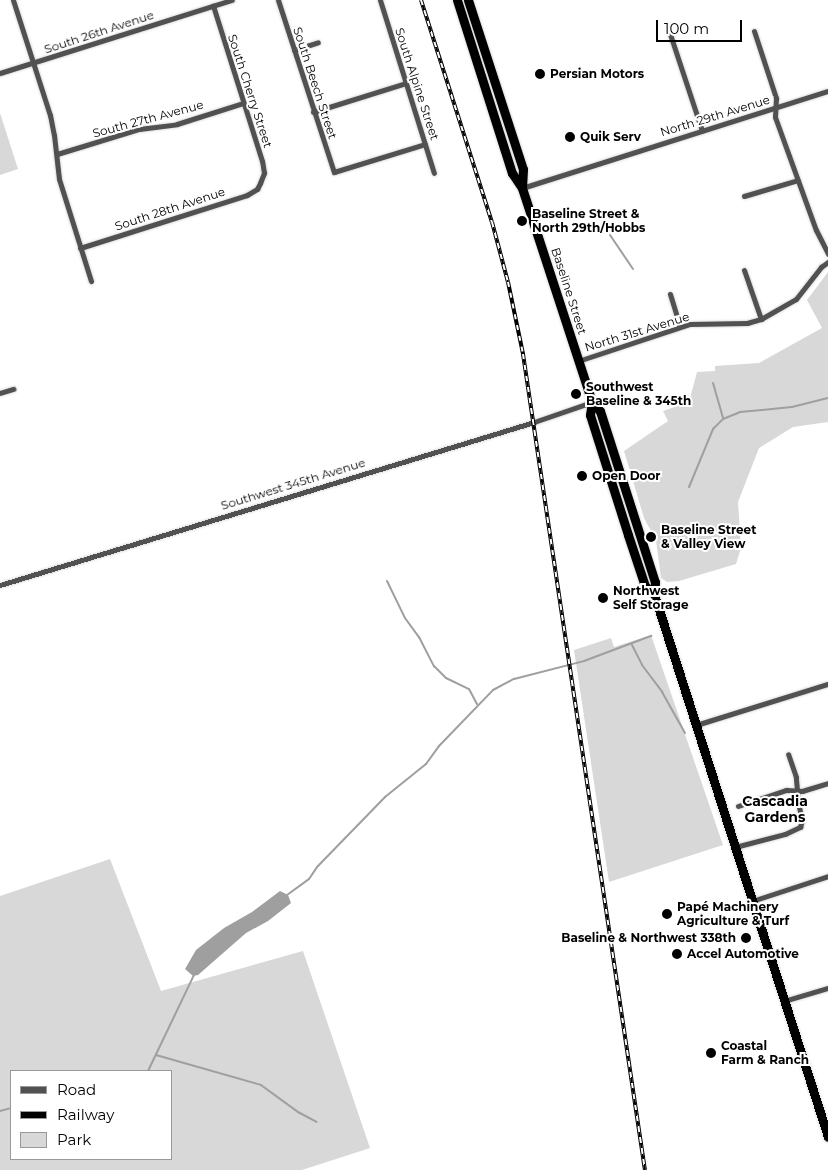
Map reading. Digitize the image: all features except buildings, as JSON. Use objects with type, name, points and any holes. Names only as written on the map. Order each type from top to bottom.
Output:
[{"type":"highway","name":"Baseline Street","points":[[457,0],[512,172],[522,188],[592,402],[600,411],[655,582],[654,594],[828,1137]]},
{"type":"highway","name":"Baseline Street","points":[[468,0],[523,169],[522,188]]},
{"type":"street","points":[[13,0],[52,125],[59,179],[91,281]]},
{"type":"street","name":"South 26th Avenue","points":[[0,73],[232,0]]},
{"type":"street","name":"South Beech Street","points":[[278,0],[334,172],[425,144]]},
{"type":"street","name":"South Alpine Street","points":[[380,0],[434,173]]},
{"type":"street","name":"South Cherry Street","points":[[213,6],[262,161],[264,173],[260,183]]},
{"type":"street","points":[[668,28],[702,131]]},
{"type":"street","points":[[754,31],[776,98],[775,117],[816,230],[828,254]]},
{"type":"street","points":[[294,50],[318,42]]},
{"type":"street","points":[[313,112],[406,83]]},
{"type":"street","name":"North 29th Avenue","points":[[522,188],[828,91]]},
{"type":"street","name":"South 27th Avenue","points":[[57,154],[139,129],[177,124],[243,103]]},
{"type":"street","points":[[744,196],[798,180]]},
{"type":"street","name":"South 28th Avenue","points":[[80,248],[247,195],[257,189],[260,183]]},
{"type":"street","name":"North 31st Avenue","points":[[578,361],[680,326],[690,324],[747,323],[761,319],[796,299],[821,266],[828,262]]},
{"type":"street","points":[[744,270],[761,319]]},
{"type":"street","points":[[670,294],[680,326]]},
{"type":"street","points":[[0,393],[13,389]]},
{"type":"street","name":"Southwest 345th Avenue","points":[[0,584],[534,422],[592,402]]},
{"type":"street","points":[[696,725],[828,684]]},
{"type":"street","points":[[735,847],[797,829],[802,820],[796,790],[796,777],[788,754]]},
{"type":"street","points":[[738,806],[786,790],[807,790],[828,783]]},
{"type":"street","points":[[752,901],[828,876]]},
{"type":"street","points":[[784,1001],[828,988]]},
{"type":"green space","points":[[0,113],[18,169],[0,175]]},
{"type":"green space","points":[[828,272],[828,422],[793,427],[759,448],[738,502],[741,548],[736,564],[679,581],[667,582],[661,578],[656,540],[644,518],[624,451],[668,421],[663,411],[689,402],[697,372],[715,371],[715,366],[759,363],[822,328],[807,300]]},
{"type":"green space","points":[[651,635],[723,845],[609,882],[574,650],[611,638],[614,647]]},
{"type":"green space","points":[[110,859],[161,991],[303,951],[370,1148],[302,1170],[0,1170],[0,896]]},
{"type":"shaded area","points":[[280,891],[288,895],[291,903],[268,921],[246,933],[198,975],[193,976],[185,969],[196,950],[224,928],[252,912]]},
{"type":"waterway","points":[[610,235],[633,269]]},
{"type":"waterway","points":[[713,383],[723,419]]},
{"type":"waterway","points":[[689,487],[713,429],[723,419],[740,412],[792,407],[828,398]]},
{"type":"waterway","points":[[387,581],[405,618],[419,637],[434,666],[446,678],[469,689],[477,704]]},
{"type":"waterway","points":[[287,895],[309,879],[317,867],[385,797],[426,764],[439,746],[493,690],[514,679],[584,661],[651,636]]},
{"type":"waterway","points":[[632,645],[642,665],[662,692],[685,733]]},
{"type":"waterway","points":[[148,1070],[194,975]]},
{"type":"waterway","points":[[156,1055],[261,1085],[298,1112],[317,1122]]},
{"type":"waterway","points":[[0,1111],[10,1108]]},
{"type":"railway","points":[[421,0],[492,222],[508,282],[523,354],[645,1170]]},
{"type":"place","name":"Persian Motors","points":[[540,74]]},
{"type":"place","name":"Quik Serv","points":[[570,137]]},
{"type":"place","name":"Baseline Street & North 29th/Hobbs","points":[[522,221]]},
{"type":"place","name":"Southwest Baseline & 345th","points":[[576,394]]},
{"type":"place","name":"Open Door","points":[[582,476]]},
{"type":"place","name":"Baseline Street & Valley View","points":[[651,537]]},
{"type":"place","name":"Northwest Self Storage","points":[[603,598]]},
{"type":"place","name":"Papé Machinery Agriculture & Turf","points":[[667,914]]},
{"type":"place","name":"Baseline & Northwest 338th","points":[[746,938]]},
{"type":"place","name":"Accel Automotive","points":[[677,954]]},
{"type":"place","name":"Coastal Farm & Ranch","points":[[711,1053]]},
{"type":"district","name":"Cascadia Gardens","points":[[775,810]]}]
